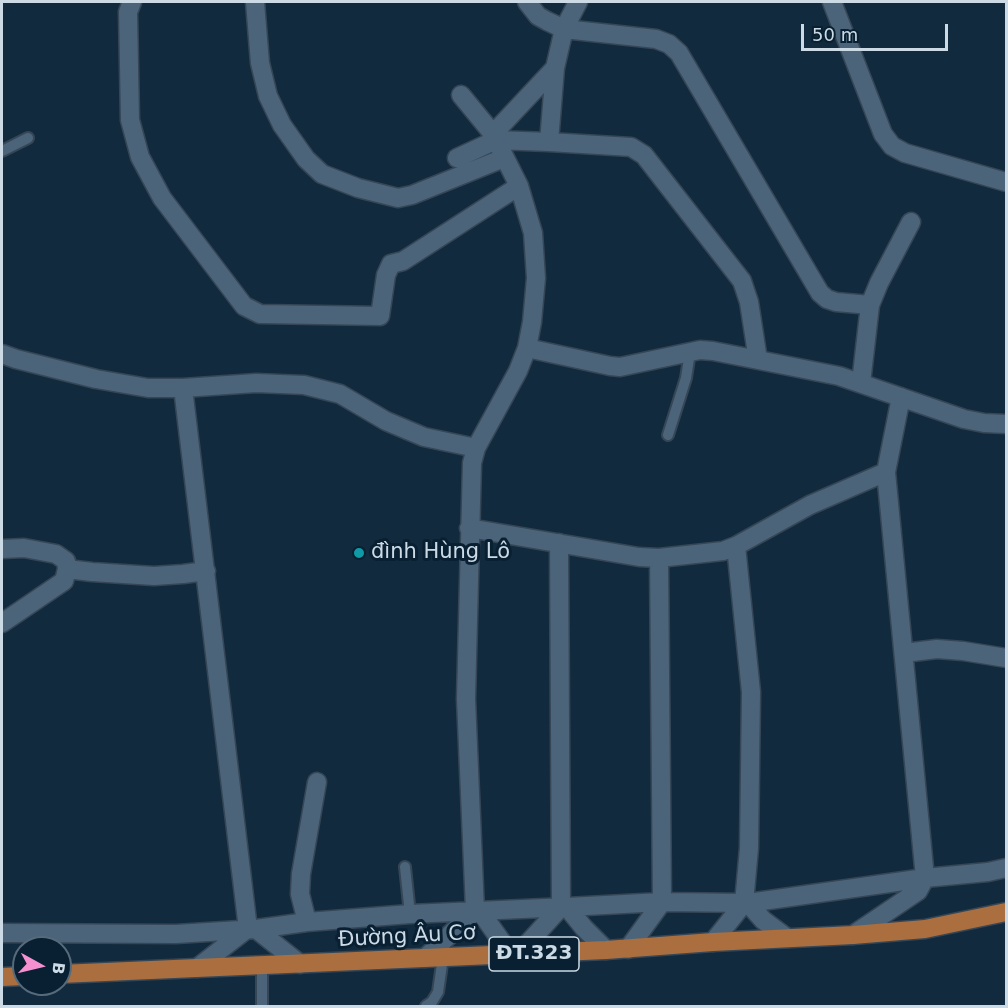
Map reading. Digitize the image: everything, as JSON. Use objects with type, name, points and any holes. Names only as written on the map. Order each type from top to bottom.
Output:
[{"type":"main road","name":"Đường Âu Cơ","points":[[72,973],[514,955],[854,935],[925,929],[1006,912]]},
{"type":"street","points":[[132,2],[128,12],[130,120],[140,157],[162,198],[244,306],[260,315],[380,316],[386,275],[391,264],[404,261],[519,186]]},
{"type":"street","points":[[255,2],[260,63],[268,96],[282,125],[306,159],[322,174],[358,188],[398,198],[412,195],[504,158]]},
{"type":"street","points":[[527,2],[538,16],[564,28],[656,39],[669,44],[679,53],[820,293],[836,302],[870,305]]},
{"type":"street","points":[[549,142],[555,68],[564,28],[578,2]]},
{"type":"street","points":[[832,2],[883,134],[892,146],[905,153],[1006,182]]},
{"type":"street","points":[[457,158],[495,137],[555,68]]},
{"type":"street","points":[[461,94],[495,137],[519,186],[533,233],[536,278],[527,348],[518,371],[476,448],[471,463],[466,699],[477,911],[514,955],[564,907]]},
{"type":"street","points":[[495,137],[631,147],[644,155],[742,281],[749,302],[758,360]]},
{"type":"street","points":[[861,383],[870,305],[911,222]]},
{"type":"street","points":[[527,348],[620,367],[700,350],[713,351],[840,376],[964,419],[1006,424]]},
{"type":"street","points":[[2,354],[96,379],[148,388],[256,383],[304,385],[340,394],[386,421],[424,437],[476,448]]},
{"type":"street","points":[[183,388],[252,929],[300,964]]},
{"type":"street","points":[[854,935],[918,891],[925,878],[886,472],[901,397]]},
{"type":"street","points":[[469,528],[639,557],[659,558],[723,551],[810,505],[886,472]]},
{"type":"street","points":[[559,543],[564,907],[606,950]]},
{"type":"street","points":[[712,942],[746,903],[751,692],[736,546]]},
{"type":"street","points":[[2,549],[24,548],[56,554],[66,561],[68,569],[64,581],[2,623]]},
{"type":"street","points":[[628,949],[662,902],[659,558]]},
{"type":"street","points":[[68,569],[154,576],[206,571]]},
{"type":"street","points":[[904,653],[946,650],[1006,658]]},
{"type":"street","points":[[307,922],[300,894],[301,874],[317,782]]},
{"type":"street","points":[[2,933],[176,934],[410,914],[662,902],[746,903],[1006,868]]},
{"type":"street","points":[[746,903],[763,920],[787,938]]},
{"type":"street","points":[[434,958],[477,911]]},
{"type":"street","points":[[197,968],[252,929]]},
{"type":"lane","points":[[2,151],[28,138]]},
{"type":"lane","points":[[668,435],[686,378],[690,352]]},
{"type":"lane","points":[[405,867],[410,914]]},
{"type":"lane","points":[[426,1006],[432,1002],[438,992],[434,958]]},
{"type":"lane","points":[[262,966],[262,1006]]},
{"type":"place","name":"đình Hùng Lô","points":[[359,553]]}]
